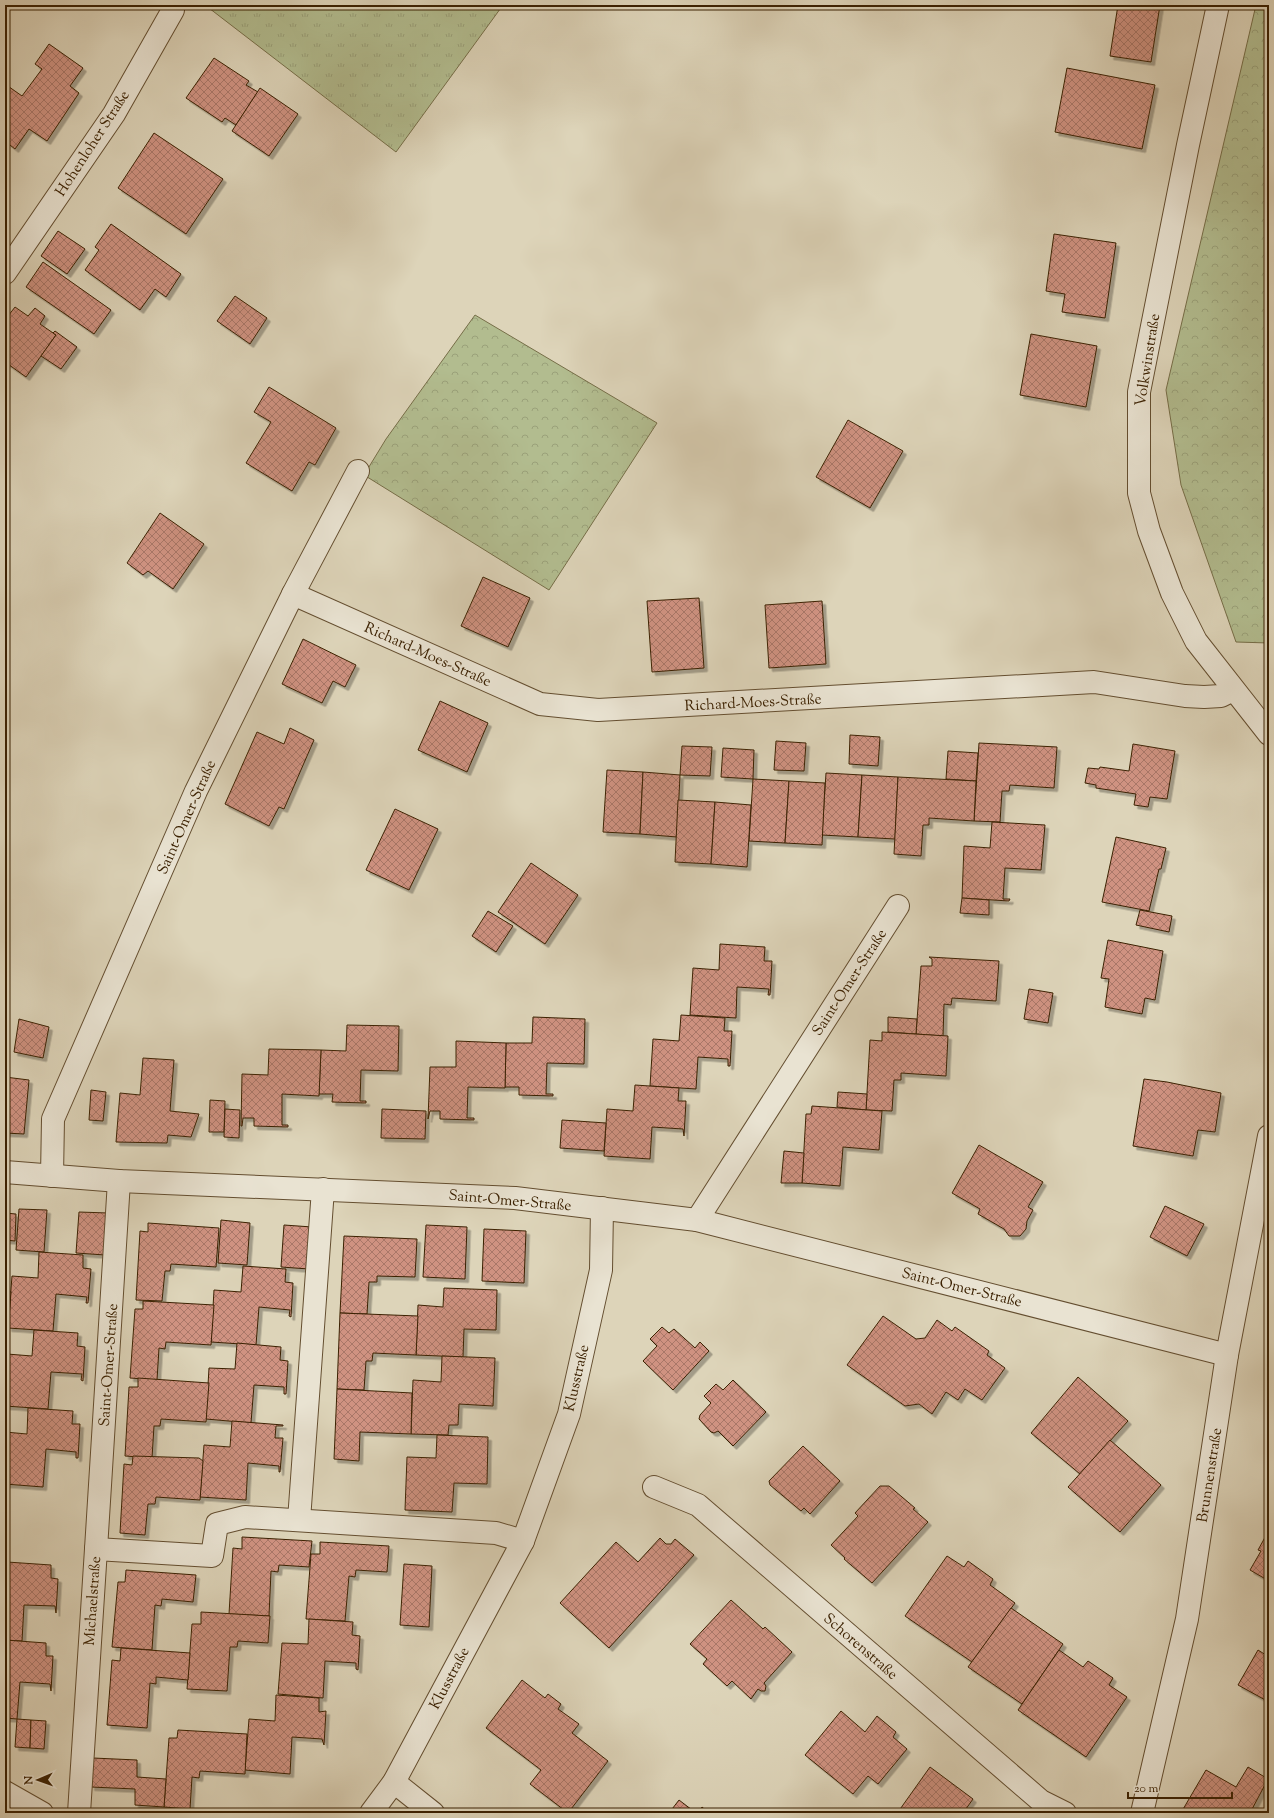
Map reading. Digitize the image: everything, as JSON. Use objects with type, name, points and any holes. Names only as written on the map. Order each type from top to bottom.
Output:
[{"type":"street","name":"Volkwinstraße","points":[[1218,5],[1186,153],[1139,392],[1139,493],[1149,531],[1172,593],[1196,641],[1269,734]]},
{"type":"street","name":"Hohenloher Straße","points":[[5,273],[114,114],[173,10]]},
{"type":"street","name":"Saint-Omer-Straße","points":[[52,1176],[53,1119],[196,792],[292,594],[358,471]]},
{"type":"street","name":"Richard-Moes-Straße","points":[[292,594],[540,704],[598,710],[1094,682],[1184,696],[1221,696],[1234,690]]},
{"type":"street","name":"Saint-Omer-Straße","points":[[697,1220],[898,906]]},
{"type":"street","name":"Brunnenstraße","points":[[1142,1813],[1187,1619],[1227,1355],[1269,1136]]},
{"type":"street","name":"Saint-Omer-Straße","points":[[5,1172],[119,1182],[323,1189],[515,1198],[697,1220],[1227,1355]]},
{"type":"street","name":"Saint-Omer-Straße","points":[[96,1549],[119,1182]]},
{"type":"street","points":[[323,1189],[299,1520],[496,1533],[523,1541]]},
{"type":"street","name":"Klusstraße","points":[[371,1813],[394,1782],[523,1541],[569,1414],[600,1270],[602,1208]]},
{"type":"street","name":"Schorenstraße","points":[[654,1486],[698,1505],[1041,1801],[1065,1813]]},
{"type":"street","name":"Michaelstraße","points":[[79,1813],[96,1549],[212,1556],[218,1524],[245,1517],[299,1520]]},
{"type":"street","points":[[394,1782],[433,1813]]},
{"type":"street","points":[[5,1792],[42,1813]]},
{"type":"green space","points":[[205,5],[503,5],[396,152]]},
{"type":"green space","points":[[1256,5],[1269,5],[1269,643],[1236,642],[1181,485],[1166,390]]},
{"type":"green space","points":[[475,315],[657,423],[549,590],[364,475],[386,439]]},
{"type":"building","points":[[1118,5],[1160,5],[1151,62],[1110,56]]},
{"type":"building","points":[[49,44],[83,68],[70,86],[79,93],[47,141],[29,129],[15,149],[5,141],[5,84],[22,96],[42,69],[35,64]]},
{"type":"building","points":[[214,58],[249,81],[246,85],[258,92],[236,125],[225,118],[222,122],[186,98]]},
{"type":"building","points":[[1067,68],[1155,85],[1142,149],[1055,132]]},
{"type":"building","points":[[260,88],[298,114],[269,156],[232,131]]},
{"type":"building","points":[[154,133],[223,179],[186,234],[118,188]]},
{"type":"building","points":[[111,224],[181,274],[166,297],[155,289],[140,310],[85,270],[99,250],[95,247]]},
{"type":"building","points":[[58,231],[85,249],[67,274],[41,256]]},
{"type":"building","points":[[1054,234],[1116,243],[1105,318],[1062,312],[1065,294],[1046,291]]},
{"type":"building","points":[[43,262],[111,310],[94,334],[26,287]]},
{"type":"building","points":[[235,296],[267,318],[250,344],[217,321]]},
{"type":"building","points":[[15,307],[28,316],[35,308],[45,316],[40,324],[56,335],[26,377],[5,362],[5,320]]},
{"type":"building","points":[[55,331],[77,347],[61,369],[41,356],[56,335],[53,333]]},
{"type":"building","points":[[1031,334],[1097,346],[1086,407],[1020,395]]},
{"type":"building","points":[[269,387],[336,428],[315,465],[309,462],[292,491],[246,463],[271,422],[254,412]]},
{"type":"building","points":[[848,420],[903,451],[870,508],[816,477]]},
{"type":"building","points":[[160,513],[204,544],[173,589],[148,571],[143,575],[127,563]]},
{"type":"building","points":[[483,577],[530,598],[508,647],[461,626]]},
{"type":"building","points":[[699,598],[704,668],[652,672],[647,601]]},
{"type":"building","points":[[822,601],[826,664],[769,668],[765,605]]},
{"type":"building","points":[[303,639],[356,665],[345,687],[333,681],[322,703],[282,684]]},
{"type":"building","points":[[440,701],[488,723],[467,772],[418,750]]},
{"type":"building","points":[[290,728],[314,740],[284,809],[279,807],[269,826],[225,804],[257,732],[284,744]]},
{"type":"building","points":[[850,735],[880,737],[878,766],[849,764]]},
{"type":"building","points":[[776,741],[806,743],[804,771],[774,770]]},
{"type":"building","points":[[979,743],[1057,747],[1054,788],[1010,785],[1009,791],[1002,791],[1000,822],[974,821]]},
{"type":"building","points":[[1133,744],[1175,751],[1167,799],[1150,797],[1148,807],[1134,805],[1136,794],[1096,788],[1096,785],[1085,783],[1088,768],[1099,769],[1100,767],[1129,771]]},
{"type":"building","points":[[682,746],[712,747],[710,776],[680,775]]},
{"type":"building","points":[[723,748],[754,750],[753,779],[721,777]]},
{"type":"building","points":[[948,751],[978,753],[976,781],[946,779]]},
{"type":"building","points":[[607,770],[643,772],[640,834],[603,832]]},
{"type":"building","points":[[643,772],[680,775],[677,837],[640,834]]},
{"type":"building","points":[[826,773],[862,775],[858,837],[822,835]]},
{"type":"building","points":[[862,775],[898,777],[895,839],[858,837]]},
{"type":"building","points":[[898,777],[976,781],[974,821],[929,818],[929,825],[923,825],[921,856],[894,854]]},
{"type":"building","points":[[753,779],[789,781],[785,843],[749,841]]},
{"type":"building","points":[[789,781],[825,783],[822,845],[785,843]]},
{"type":"building","points":[[678,800],[715,802],[711,864],[675,862]]},
{"type":"building","points":[[715,802],[751,805],[747,867],[711,864]]},
{"type":"building","points":[[395,809],[438,829],[409,890],[366,870]]},
{"type":"building","points":[[992,822],[1045,825],[1041,870],[1005,868],[1003,899],[1010,899],[1009,901],[962,898],[964,846],[990,848]]},
{"type":"building","points":[[1116,837],[1166,848],[1161,869],[1159,869],[1149,911],[1102,902]]},
{"type":"building","points":[[531,863],[578,895],[545,944],[498,912]]},
{"type":"building","points":[[962,898],[989,900],[989,915],[960,913]]},
{"type":"building","points":[[1140,910],[1172,916],[1169,932],[1136,925]]},
{"type":"building","points":[[488,911],[513,926],[496,952],[472,936]]},
{"type":"building","points":[[1108,940],[1163,951],[1155,1000],[1145,998],[1142,1014],[1105,1007],[1109,979],[1101,978]]},
{"type":"building","points":[[720,944],[765,947],[764,961],[772,961],[770,995],[768,995],[769,989],[737,987],[736,1018],[690,1015],[693,968],[719,970]]},
{"type":"building","points":[[929,957],[999,961],[996,1001],[952,998],[951,1005],[944,1004],[943,1036],[916,1034],[921,966],[932,966],[932,959]]},
{"type":"building","points":[[1029,989],[1053,993],[1048,1023],[1024,1019]]},
{"type":"building","points":[[681,1015],[725,1018],[724,1031],[732,1031],[730,1066],[728,1066],[728,1059],[698,1057],[696,1089],[650,1086],[653,1039],[679,1041]]},
{"type":"building","points":[[533,1017],[585,1019],[584,1064],[547,1063],[546,1094],[553,1094],[553,1096],[519,1095],[519,1087],[505,1087],[506,1043],[532,1043]]},
{"type":"building","points":[[888,1017],[917,1019],[916,1034],[888,1032]]},
{"type":"building","points":[[19,1019],[49,1027],[43,1058],[14,1052]]},
{"type":"building","points":[[347,1025],[399,1026],[398,1071],[361,1070],[360,1101],[366,1101],[366,1103],[332,1102],[333,1094],[319,1094],[321,1050],[346,1051]]},
{"type":"building","points":[[882,1032],[948,1036],[946,1076],[901,1073],[901,1080],[894,1080],[892,1111],[866,1110],[870,1040],[882,1041]]},
{"type":"building","points":[[456,1041],[506,1043],[505,1088],[468,1087],[467,1118],[474,1118],[474,1120],[440,1119],[440,1111],[430,1111],[428,1119],[430,1067],[456,1067]]},
{"type":"building","points":[[269,1049],[321,1050],[319,1096],[282,1094],[282,1125],[288,1125],[288,1127],[254,1126],[254,1118],[243,1118],[241,1126],[242,1074],[268,1075]]},
{"type":"building","points":[[143,1058],[174,1060],[170,1111],[199,1114],[191,1137],[168,1135],[167,1143],[116,1142],[120,1093],[140,1095]]},
{"type":"building","points":[[5,1077],[29,1080],[24,1134],[5,1133]]},
{"type":"building","points":[[1144,1079],[1221,1093],[1215,1132],[1198,1130],[1193,1156],[1133,1146]]},
{"type":"building","points":[[635,1085],[679,1088],[678,1101],[686,1101],[684,1136],[683,1129],[652,1127],[650,1159],[604,1156],[607,1109],[633,1111]]},
{"type":"building","points":[[91,1090],[106,1092],[103,1121],[89,1120]]},
{"type":"building","points":[[838,1092],[867,1094],[866,1110],[837,1107]]},
{"type":"building","points":[[210,1100],[225,1101],[224,1132],[209,1132]]},
{"type":"building","points":[[812,1106],[882,1111],[879,1150],[843,1147],[840,1186],[802,1183],[806,1114],[811,1114]]},
{"type":"building","points":[[225,1109],[240,1110],[239,1138],[224,1137]]},
{"type":"building","points":[[382,1109],[426,1111],[425,1139],[381,1138]]},
{"type":"building","points":[[562,1120],[606,1123],[604,1151],[560,1148]]},
{"type":"building","points":[[979,1145],[1043,1182],[1028,1207],[1033,1210],[1027,1221],[1026,1229],[1020,1236],[1009,1236],[1004,1229],[978,1214],[980,1209],[952,1193]]},
{"type":"building","points":[[784,1151],[804,1153],[802,1183],[781,1183]]},
{"type":"building","points":[[1165,1206],[1204,1224],[1187,1256],[1150,1237]]},
{"type":"building","points":[[19,1209],[47,1210],[44,1252],[16,1250]]},
{"type":"building","points":[[79,1212],[108,1213],[105,1255],[76,1253]]},
{"type":"building","points":[[5,1213],[16,1214],[15,1241],[5,1240]]},
{"type":"building","points":[[221,1220],[250,1223],[247,1265],[218,1263]]},
{"type":"building","points":[[148,1223],[219,1228],[216,1267],[171,1264],[170,1271],[165,1271],[162,1301],[136,1300],[140,1231],[148,1232]]},
{"type":"building","points":[[284,1225],[312,1227],[309,1269],[281,1267]]},
{"type":"building","points":[[426,1225],[467,1227],[465,1279],[423,1277]]},
{"type":"building","points":[[484,1229],[526,1231],[524,1283],[482,1281]]},
{"type":"building","points":[[344,1236],[417,1239],[415,1277],[377,1276],[377,1282],[369,1282],[367,1314],[340,1313]]},
{"type":"building","points":[[39,1252],[83,1255],[83,1268],[91,1269],[88,1303],[86,1303],[87,1297],[56,1294],[53,1331],[8,1328],[12,1276],[38,1278]]},
{"type":"building","points":[[243,1266],[286,1269],[285,1282],[293,1283],[291,1317],[289,1316],[290,1310],[259,1307],[256,1345],[211,1342],[214,1290],[241,1292]]},
{"type":"building","points":[[444,1288],[497,1290],[496,1330],[464,1329],[463,1357],[416,1355],[418,1305],[443,1307]]},
{"type":"building","points":[[5,1291],[11,1292],[9,1319],[5,1318]]},
{"type":"building","points":[[143,1301],[214,1305],[211,1345],[166,1342],[165,1349],[159,1348],[157,1380],[130,1378],[135,1309],[143,1309]]},
{"type":"building","points":[[340,1313],[418,1316],[416,1355],[373,1353],[372,1361],[366,1361],[364,1390],[337,1389]]},
{"type":"building","points":[[883,1316],[916,1339],[925,1338],[937,1320],[952,1331],[955,1327],[989,1351],[987,1355],[1005,1368],[982,1400],[965,1389],[958,1400],[946,1392],[932,1414],[919,1404],[905,1406],[847,1365]]},
{"type":"building","points":[[662,1327],[669,1333],[674,1329],[695,1348],[700,1342],[709,1351],[673,1390],[643,1361],[657,1346],[650,1339]]},
{"type":"building","points":[[34,1330],[78,1333],[77,1346],[85,1347],[83,1381],[81,1380],[82,1374],[51,1372],[48,1409],[5,1406],[7,1354],[32,1356]]},
{"type":"building","points":[[237,1343],[281,1347],[280,1360],[288,1361],[286,1394],[284,1394],[284,1387],[254,1385],[251,1423],[206,1419],[209,1368],[235,1369]]},
{"type":"building","points":[[442,1356],[495,1358],[493,1406],[459,1404],[458,1425],[449,1425],[448,1435],[411,1434],[413,1380],[441,1382]]},
{"type":"building","points":[[1078,1377],[1128,1421],[1080,1474],[1031,1433]]},
{"type":"building","points":[[138,1378],[209,1383],[206,1422],[161,1419],[160,1426],[154,1426],[152,1458],[125,1456],[129,1387],[138,1387]]},
{"type":"building","points":[[733,1380],[766,1412],[733,1446],[718,1431],[714,1433],[711,1432],[699,1419],[700,1415],[711,1403],[704,1396],[716,1384],[723,1390]]},
{"type":"building","points":[[337,1389],[412,1393],[411,1434],[360,1432],[359,1461],[334,1459]]},
{"type":"building","points":[[28,1408],[73,1411],[72,1424],[80,1424],[78,1458],[76,1458],[76,1452],[46,1449],[43,1487],[5,1484],[5,1432],[27,1434]]},
{"type":"building","points":[[232,1421],[283,1425],[276,1426],[275,1438],[283,1438],[280,1472],[279,1466],[248,1463],[246,1500],[200,1497],[204,1445],[230,1447]]},
{"type":"building","points":[[437,1435],[488,1437],[487,1484],[454,1483],[452,1512],[405,1510],[407,1457],[436,1458]]},
{"type":"building","points":[[1110,1440],[1161,1485],[1120,1532],[1068,1487]]},
{"type":"building","points":[[803,1446],[840,1481],[810,1514],[804,1508],[801,1511],[770,1485],[769,1481]]},
{"type":"building","points":[[133,1456],[199,1458],[203,1461],[200,1500],[156,1497],[155,1504],[148,1504],[145,1535],[120,1533],[124,1464],[132,1465]]},
{"type":"building","points":[[880,1486],[889,1486],[915,1508],[913,1509],[928,1522],[872,1583],[844,1559],[845,1558],[831,1545],[858,1516],[855,1513]]},
{"type":"building","points":[[1269,1530],[1269,1581],[1250,1570],[1261,1551],[1258,1550]]},
{"type":"building","points":[[242,1537],[312,1541],[309,1567],[279,1565],[278,1572],[271,1571],[269,1616],[229,1614],[233,1548],[242,1549]]},
{"type":"building","points":[[660,1538],[666,1544],[671,1544],[675,1539],[694,1555],[609,1648],[560,1603],[616,1542],[638,1562]]},
{"type":"building","points":[[320,1542],[389,1546],[387,1572],[356,1570],[355,1577],[349,1576],[345,1621],[306,1619],[311,1554],[320,1554]]},
{"type":"building","points":[[947,1556],[964,1567],[968,1561],[993,1579],[990,1585],[1015,1603],[972,1662],[905,1616]]},
{"type":"building","points":[[7,1562],[51,1565],[51,1578],[58,1579],[56,1613],[55,1606],[24,1605],[22,1641],[5,1640],[5,1588]]},
{"type":"building","points":[[404,1564],[432,1566],[429,1627],[400,1625]]},
{"type":"building","points":[[126,1570],[196,1575],[193,1602],[162,1599],[161,1606],[155,1605],[152,1650],[112,1647],[118,1582],[125,1582]]},
{"type":"building","points":[[731,1600],[763,1629],[765,1627],[792,1652],[764,1683],[766,1686],[765,1691],[758,1689],[751,1699],[732,1681],[727,1686],[703,1664],[707,1659],[690,1644]]},
{"type":"building","points":[[1011,1608],[1063,1644],[1022,1704],[968,1667]]},
{"type":"building","points":[[201,1612],[270,1616],[268,1643],[238,1641],[237,1647],[230,1647],[227,1691],[187,1689],[192,1624],[201,1624]]},
{"type":"building","points":[[309,1619],[353,1622],[352,1635],[360,1636],[358,1670],[356,1669],[356,1663],[325,1661],[323,1698],[278,1694],[282,1643],[308,1644]]},
{"type":"building","points":[[5,1640],[46,1643],[46,1656],[53,1656],[51,1691],[50,1684],[20,1682],[17,1719],[5,1718]]},
{"type":"building","points":[[121,1648],[190,1653],[188,1680],[156,1677],[156,1684],[150,1683],[147,1728],[107,1725],[112,1660],[120,1661]]},
{"type":"building","points":[[1059,1650],[1083,1667],[1088,1661],[1113,1678],[1109,1685],[1127,1697],[1086,1757],[1018,1710]]},
{"type":"building","points":[[1258,1650],[1269,1657],[1269,1702],[1238,1685]]},
{"type":"building","points":[[522,1680],[545,1698],[548,1694],[561,1704],[558,1709],[579,1724],[572,1733],[608,1761],[568,1813],[530,1784],[541,1770],[486,1728]]},
{"type":"building","points":[[276,1695],[319,1698],[319,1712],[326,1711],[324,1745],[322,1739],[292,1737],[290,1774],[245,1770],[249,1719],[275,1721]]},
{"type":"building","points":[[841,1711],[865,1732],[877,1716],[896,1732],[893,1737],[907,1749],[878,1784],[868,1776],[853,1794],[805,1755]]},
{"type":"building","points":[[17,1719],[31,1720],[30,1748],[15,1747]]},
{"type":"building","points":[[31,1720],[46,1721],[44,1749],[30,1748]]},
{"type":"building","points":[[178,1730],[247,1734],[245,1774],[200,1771],[199,1778],[192,1777],[190,1809],[164,1807],[169,1738],[177,1738]]},
{"type":"building","points":[[93,1758],[137,1760],[137,1777],[166,1779],[164,1807],[135,1805],[135,1789],[91,1787]]},
{"type":"building","points":[[930,1767],[973,1799],[963,1813],[898,1812]]},
{"type":"building","points":[[1248,1767],[1268,1779],[1250,1813],[1185,1813],[1182,1811],[1206,1770],[1236,1787]]},
{"type":"building","points":[[679,1800],[696,1813],[669,1813]]},
{"type":"building","points":[[702,1807],[709,1813],[698,1813]]}]
